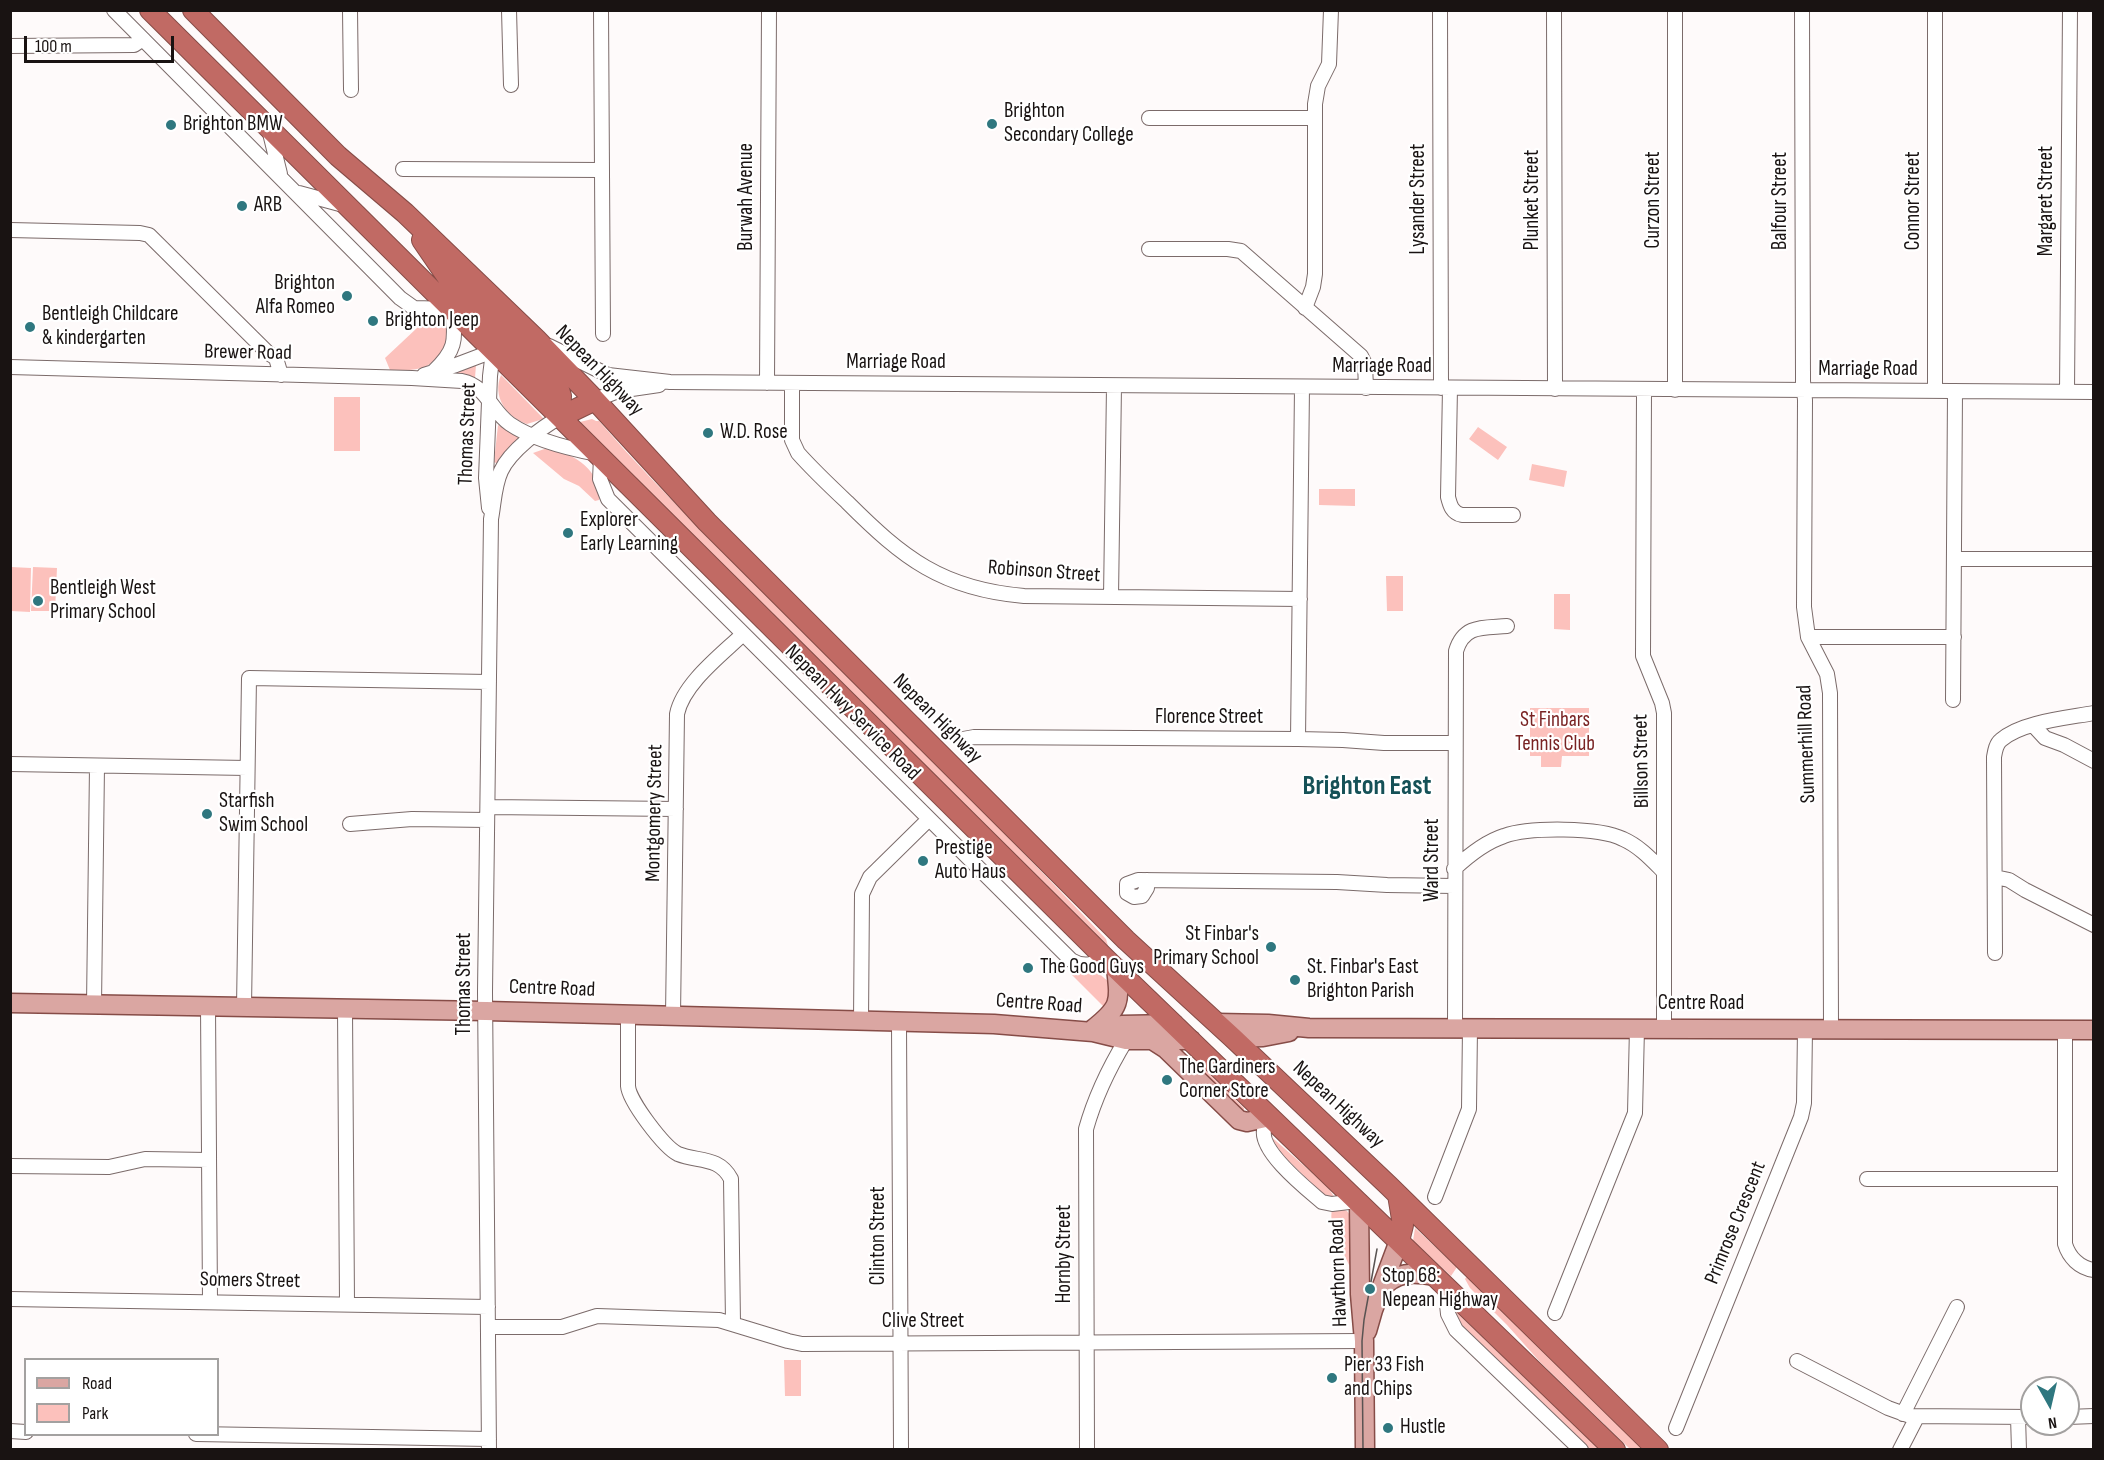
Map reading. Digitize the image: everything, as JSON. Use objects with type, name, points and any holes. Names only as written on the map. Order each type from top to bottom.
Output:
[{"type":"highway","points":[[180,10],[160,15],[217,77],[349,207],[457,305],[514,344],[559,391],[561,396],[560,417]]},
{"type":"highway","name":"Nepean Highway","points":[[193,10],[338,156],[408,217],[535,338],[591,395],[707,522],[1126,940],[1398,1195],[1658,1449]]},
{"type":"highway","points":[[217,77],[220,59],[229,48]]},
{"type":"highway","points":[[408,217],[442,271],[457,305],[493,351],[1111,964],[1616,1449]]},
{"type":"highway","points":[[493,351],[535,338]]},
{"type":"highway","points":[[560,417],[591,395]]},
{"type":"highway","points":[[1111,964],[1126,940]]},
{"type":"highway","name":"Centre Road","points":[[1174,1024],[1217,1023]]},
{"type":"highway","name":"Centre Road","points":[[1191,1040],[1233,1038]]},
{"type":"highway","points":[[1398,1195],[1403,1225],[1399,1241]]},
{"type":"highway","points":[[1468,1307],[1459,1275],[1462,1271],[1472,1267]]},
{"type":"main road","points":[[1089,1032],[1110,1016],[1116,1005],[1118,992],[1111,964]]},
{"type":"main road","name":"Centre Road","points":[[10,1004],[486,1011],[1007,1024],[1089,1032],[1126,1040],[1191,1040]]},
{"type":"main road","name":"Centre Road","points":[[1217,1023],[1309,1028],[2094,1030]]},
{"type":"main road","name":"Centre Road","points":[[1089,1032],[1122,1025],[1174,1024]]},
{"type":"main road","name":"Centre Road","points":[[1233,1038],[1268,1036],[1309,1028]]},
{"type":"main road","points":[[1152,1040],[1166,1049],[1239,1120],[1246,1122],[1271,1118]]},
{"type":"main road","name":"Hawthorn Road","points":[[1358,1202],[1360,1294],[1364,1341],[1365,1449]]},
{"type":"main road","name":"Hawthorn Road","points":[[1364,1341],[1399,1241]]},
{"type":"main road","points":[[1380,1290],[1392,1279],[1406,1273],[1440,1280]]},
{"type":"street","points":[[114,10],[405,302],[414,308],[457,305],[453,346],[446,359],[432,372]]},
{"type":"street","points":[[350,10],[351,90]]},
{"type":"street","points":[[510,10],[511,85]]},
{"type":"street","points":[[601,10],[603,334]]},
{"type":"street","name":"Burwah Avenue","points":[[767,383],[769,10]]},
{"type":"street","points":[[1305,308],[1315,274],[1315,104],[1318,86],[1331,57],[1331,10]]},
{"type":"street","name":"Lysander Street","points":[[1440,10],[1445,388],[1449,496],[1455,512],[1462,515],[1513,515]]},
{"type":"street","name":"Plunket Street","points":[[1554,10],[1554,389]]},
{"type":"street","name":"Curzon Street","points":[[1675,10],[1675,390]]},
{"type":"street","name":"Balfour Street","points":[[1802,10],[1804,391]]},
{"type":"street","name":"Connor Street","points":[[1935,10],[1935,391]]},
{"type":"street","name":"Margaret Street","points":[[2067,392],[2070,10]]},
{"type":"street","points":[[10,46],[134,45],[143,39]]},
{"type":"street","points":[[1149,118],[1315,117]]},
{"type":"street","points":[[268,127],[277,164],[288,185],[311,198],[349,207]]},
{"type":"street","points":[[404,169],[601,170]]},
{"type":"street","points":[[10,230],[140,233],[149,236],[268,353],[275,375]]},
{"type":"street","points":[[1149,249],[1241,251],[1361,356],[1365,364],[1366,388]]},
{"type":"street","name":"Marriage Road","points":[[535,338],[603,373],[670,382],[2094,392]]},
{"type":"street","name":"Brewer Road","points":[[412,378],[493,351]]},
{"type":"street","name":"Thomas Street","points":[[489,1444],[486,1011],[491,519],[486,478],[493,351]]},
{"type":"street","name":"Brewer Road","points":[[10,368],[412,378],[468,382],[480,389],[506,421],[534,435],[599,456]]},
{"type":"street","points":[[591,395],[605,379],[623,377]]},
{"type":"street","name":"Marriage Road","points":[[591,395],[670,382]]},
{"type":"street","name":"Robinson Street","points":[[792,383],[792,440],[795,450],[904,555],[951,581],[985,591],[1024,596],[1300,599]]},
{"type":"street","points":[[1111,597],[1114,386]]},
{"type":"street","points":[[1298,739],[1302,387]]},
{"type":"street","name":"Billson Street","points":[[1644,389],[1643,656],[1664,713],[1664,1028]]},
{"type":"street","name":"Summerhill Road","points":[[1804,391],[1804,607],[1808,637],[1827,674],[1830,693],[1831,1029]]},
{"type":"street","points":[[1953,700],[1955,391]]},
{"type":"street","name":"Thomas Street","points":[[491,519],[502,468],[534,435],[560,417]]},
{"type":"street","name":"Nepean Hwy Service Road","points":[[599,456],[600,479],[608,500],[742,634],[1071,960],[1077,964],[1089,966],[1111,964]]},
{"type":"street","points":[[1954,559],[2094,559]]},
{"type":"street","name":"Ward Street","points":[[1435,1197],[1469,1108],[1454,886],[1455,657],[1457,645],[1467,632],[1507,626]]},
{"type":"street","name":"Montgomery Street","points":[[673,1016],[678,708],[690,687],[742,634]]},
{"type":"street","points":[[1808,637],[1954,637]]},
{"type":"street","points":[[244,1007],[249,678],[489,682]]},
{"type":"street","points":[[1995,953],[1995,750],[2002,739],[2021,729],[2094,713]]},
{"type":"street","points":[[2048,722],[2064,745]]},
{"type":"street","points":[[2033,725],[2045,738],[2094,761]]},
{"type":"street","name":"Florence Street","points":[[963,739],[974,737],[1298,739],[1384,744],[1455,743]]},
{"type":"street","points":[[10,764],[247,768]]},
{"type":"street","points":[[94,1005],[97,766]]},
{"type":"street","points":[[350,824],[488,814],[676,809]]},
{"type":"street","points":[[861,1021],[862,894],[870,877],[929,819]]},
{"type":"street","points":[[1454,869],[1493,840],[1512,833],[1590,831],[1612,834],[1625,840],[1663,871]]},
{"type":"street","points":[[1147,880],[1454,886]]},
{"type":"street","points":[[1995,881],[2009,880],[2094,926]]},
{"type":"street","points":[[208,1006],[210,1302]]},
{"type":"street","points":[[345,1009],[347,1304]]},
{"type":"street","points":[[628,1014],[630,1095],[662,1140],[672,1150],[685,1156],[717,1163],[724,1168],[730,1179],[733,1323]]},
{"type":"street","name":"Clinton Street","points":[[899,1022],[901,1449]]},
{"type":"street","points":[[1555,1313],[1635,1113],[1637,1028]]},
{"type":"street","name":"Primrose Crescent","points":[[1676,1428],[1801,1117],[1804,1103],[1804,1029]]},
{"type":"street","points":[[2065,1030],[2065,1244],[2075,1261],[2081,1266],[2094,1270]]},
{"type":"street","points":[[1089,1032],[1104,1041],[1110,1052],[1111,1062]]},
{"type":"street","name":"Hornby Street","points":[[1087,1449],[1086,1129],[1093,1105],[1111,1062],[1126,1040]]},
{"type":"street","points":[[10,1166],[109,1167],[145,1159],[209,1160]]},
{"type":"street","points":[[1867,1179],[2065,1179]]},
{"type":"street","points":[[1440,1280],[1448,1314],[1456,1330],[1581,1449]]},
{"type":"street","name":"Somers Street","points":[[10,1299],[488,1306]]},
{"type":"street","points":[[1903,1414],[1958,1307]]},
{"type":"street","name":"Clive Street","points":[[488,1327],[562,1327],[597,1316],[719,1320],[794,1343],[1364,1341]]},
{"type":"street","points":[[1797,1361],[1903,1414],[1917,1417],[2018,1417],[2019,1449]]},
{"type":"street","points":[[1900,1449],[1917,1417]]},
{"type":"street","points":[[219,1435],[489,1444]]},
{"type":"green space","points":[[430,313],[448,328],[450,340],[443,350],[432,362],[419,369],[390,370],[385,358],[417,328],[420,314]]},
{"type":"green space","points":[[476,365],[475,378],[450,376],[450,373]]},
{"type":"green space","points":[[501,375],[543,419],[527,424],[519,421],[507,411],[498,391]]},
{"type":"green space","points":[[334,397],[360,397],[360,451],[334,451]]},
{"type":"green space","points":[[592,419],[599,421],[682,510],[968,796],[1106,939],[1108,946],[1090,931],[580,422]]},
{"type":"green space","points":[[498,425],[522,438],[498,464],[494,462]]},
{"type":"green space","points":[[1478,427],[1507,447],[1498,460],[1469,439]]},
{"type":"green space","points":[[550,447],[585,465],[596,480],[599,500],[595,501],[579,486],[564,479],[533,453]]},
{"type":"green space","points":[[1532,464],[1567,471],[1564,487],[1529,480]]},
{"type":"green space","points":[[1319,489],[1355,489],[1355,506],[1319,505]]},
{"type":"green space","points":[[11,567],[31,568],[30,612],[11,611]]},
{"type":"green space","points":[[33,567],[57,568],[55,611],[31,611]]},
{"type":"green space","points":[[1386,576],[1403,576],[1403,611],[1387,611]]},
{"type":"green space","points":[[1554,594],[1570,594],[1570,630],[1554,629]]},
{"type":"green space","name":"St Finbars Tennis Club","points":[[1530,708],[1589,708],[1589,756],[1562,756],[1561,767],[1541,767],[1541,756],[1530,756]]},
{"type":"green space","points":[[1076,969],[1095,970],[1111,984],[1107,1010],[1071,974]]},
{"type":"green space","points":[[1199,1064],[1244,1108],[1244,1113],[1193,1067]]},
{"type":"green space","points":[[1267,1133],[1327,1186],[1335,1198],[1325,1196],[1277,1150]]},
{"type":"green space","points":[[1332,1210],[1347,1211],[1352,1218],[1354,1264],[1349,1265],[1337,1238],[1331,1216]]},
{"type":"green space","points":[[1415,1228],[1457,1267],[1451,1276],[1413,1241]]},
{"type":"green space","points":[[1467,1276],[1644,1449],[1630,1449],[1541,1363],[1470,1288],[1465,1279]]},
{"type":"green space","points":[[1451,1307],[1599,1449],[1586,1449],[1463,1332]]},
{"type":"green space","points":[[784,1360],[801,1360],[801,1396],[785,1396]]},
{"type":"tram line","points":[[1363,1450],[1362,1341],[1377,1249]]},
{"type":"place","name":"Brighton Secondary College","points":[[992,124]]},
{"type":"place","name":"Brighton BMW","points":[[171,125]]},
{"type":"place","name":"ARB","points":[[242,206]]},
{"type":"place","name":"Brighton Alfa Romeo","points":[[347,296]]},
{"type":"place","name":"Brighton Jeep","points":[[373,321]]},
{"type":"place","name":"Bentleigh Childcare & kindergarten","points":[[30,327]]},
{"type":"place","name":"W.D. Rose","points":[[708,433]]},
{"type":"place","name":"Explorer Early Learning","points":[[568,533]]},
{"type":"place","name":"Bentleigh West Primary School","points":[[38,601]]},
{"type":"place","name":"Starfish Swim School","points":[[207,814]]},
{"type":"place","name":"Prestige Auto Haus","points":[[923,861]]},
{"type":"place","name":"St Finbar's Primary School","points":[[1271,947]]},
{"type":"place","name":"The Good Guys","points":[[1028,968]]},
{"type":"place","name":"St. Finbar's East Brighton Parish","points":[[1295,980]]},
{"type":"place","name":"The Gardiners Corner Store","points":[[1167,1080]]},
{"type":"place","name":"Stop 68: Nepean Highway","points":[[1370,1289]]},
{"type":"place","name":"Pier 33 Fish and Chips","points":[[1332,1378]]},
{"type":"place","name":"Hustle","points":[[1388,1428]]},
{"type":"district","name":"Brighton East","points":[[1367,787]]}]
